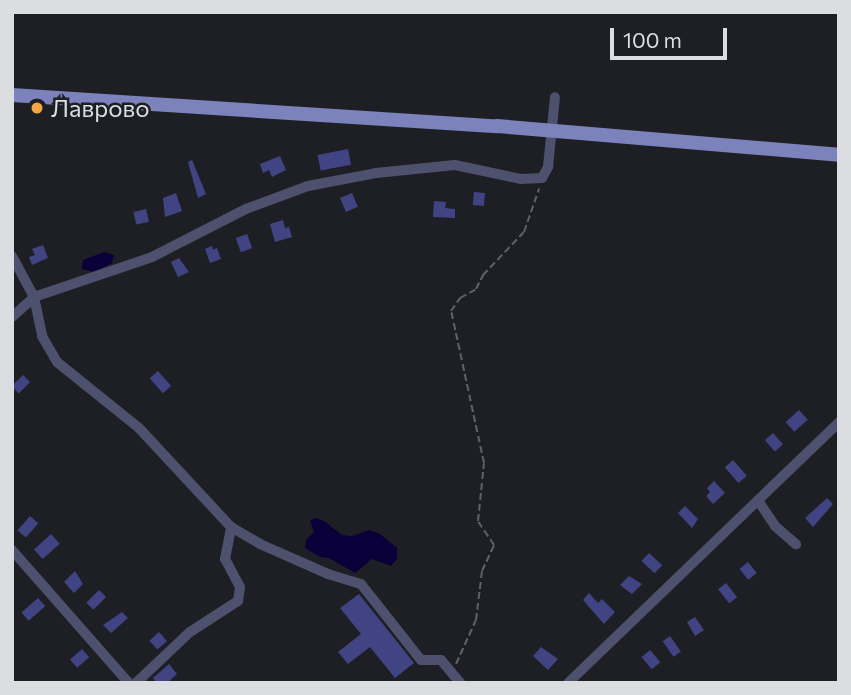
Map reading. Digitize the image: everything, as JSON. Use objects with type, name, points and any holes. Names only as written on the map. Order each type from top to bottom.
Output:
[{"type":"main road","points":[[12,95],[553,131],[839,155]]},
{"type":"street","points":[[12,317],[34,297],[152,257],[263,201],[308,186],[376,173],[454,165],[521,179],[542,178],[548,167],[555,97]]},
{"type":"street","points":[[12,256],[34,297],[42,336],[57,362],[139,428],[231,527],[260,544],[317,569],[361,584],[421,660],[441,660],[460,683]]},
{"type":"street","points":[[568,683],[759,502],[839,422]]},
{"type":"street","points":[[759,502],[775,526],[796,544]]},
{"type":"street","points":[[136,683],[190,632],[238,601],[240,587],[225,559],[231,527]]},
{"type":"street","points":[[12,550],[129,683]]},
{"type":"path","points":[[452,672],[476,620],[482,571],[494,545],[478,521],[484,463],[451,311],[460,298],[476,289],[483,275],[524,232],[542,178]]},
{"type":"shaded area","points":[[104,252],[114,255],[112,263],[94,272],[82,269],[83,260]]},
{"type":"shaded area","points":[[315,518],[324,521],[342,535],[352,536],[369,530],[380,534],[397,548],[397,559],[391,566],[372,559],[355,573],[329,558],[320,557],[305,548],[306,540],[314,532],[310,521]]},
{"type":"building","points":[[348,149],[351,165],[321,171],[318,155]]},
{"type":"building","points":[[280,156],[286,170],[272,177],[269,170],[263,173],[260,164]]},
{"type":"building","points":[[192,160],[206,194],[198,198],[188,162]]},
{"type":"building","points":[[474,192],[485,193],[484,206],[473,205]]},
{"type":"building","points":[[176,193],[182,211],[165,217],[163,198]]},
{"type":"building","points":[[352,193],[358,207],[346,212],[340,198]]},
{"type":"building","points":[[434,201],[446,202],[445,208],[455,209],[455,218],[433,217]]},
{"type":"building","points":[[146,209],[149,222],[136,225],[133,212]]},
{"type":"building","points":[[283,220],[292,237],[275,242],[270,224]]},
{"type":"building","points":[[247,234],[252,248],[241,252],[236,238]]},
{"type":"building","points":[[43,245],[48,258],[32,265],[29,257],[35,255],[32,249]]},
{"type":"building","points":[[212,246],[213,250],[217,248],[221,259],[210,263],[205,249]]},
{"type":"building","points":[[179,258],[189,272],[178,277],[171,262]]},
{"type":"building","points":[[158,371],[171,386],[163,393],[150,378]]},
{"type":"building","points":[[23,375],[30,382],[19,393],[12,386]]},
{"type":"building","points":[[799,410],[808,420],[794,432],[786,422]]},
{"type":"building","points":[[773,433],[783,444],[775,452],[765,440]]},
{"type":"building","points":[[733,460],[747,476],[738,483],[725,467]]},
{"type":"building","points":[[714,481],[725,493],[713,504],[706,496],[710,492],[707,488]]},
{"type":"building","points":[[827,498],[833,504],[813,527],[805,518]]},
{"type":"building","points":[[685,506],[698,519],[692,528],[678,513]]},
{"type":"building","points":[[30,516],[38,523],[26,538],[18,530]]},
{"type":"building","points":[[51,534],[60,544],[43,559],[34,549]]},
{"type":"building","points":[[649,553],[662,565],[655,573],[641,561]]},
{"type":"building","points":[[748,562],[757,573],[748,580],[739,569]]},
{"type":"building","points":[[75,571],[83,584],[74,593],[64,582]]},
{"type":"building","points":[[629,576],[642,584],[632,594],[620,585]]},
{"type":"building","points":[[726,583],[737,597],[729,603],[718,589]]},
{"type":"building","points":[[99,590],[106,597],[93,610],[86,603]]},
{"type":"building","points":[[589,593],[598,603],[602,599],[615,612],[604,624],[583,600]]},
{"type":"building","points":[[359,594],[414,663],[395,678],[370,647],[348,664],[338,652],[361,634],[340,608]]},
{"type":"building","points":[[38,598],[45,606],[29,621],[21,612]]},
{"type":"building","points":[[122,612],[128,618],[111,633],[103,625]]},
{"type":"building","points":[[695,617],[704,630],[695,636],[687,622]]},
{"type":"building","points":[[159,632],[167,641],[157,650],[149,641]]},
{"type":"building","points":[[670,636],[681,652],[674,657],[663,641]]},
{"type":"building","points":[[541,647],[558,659],[548,670],[533,656]]},
{"type":"building","points":[[82,649],[89,657],[77,668],[70,659]]},
{"type":"building","points":[[650,650],[660,662],[652,669],[642,657]]},
{"type":"building","points":[[169,664],[177,674],[167,683],[157,683],[153,678]]},
{"type":"place","name":"Лаврово","points":[[37,108]]}]
